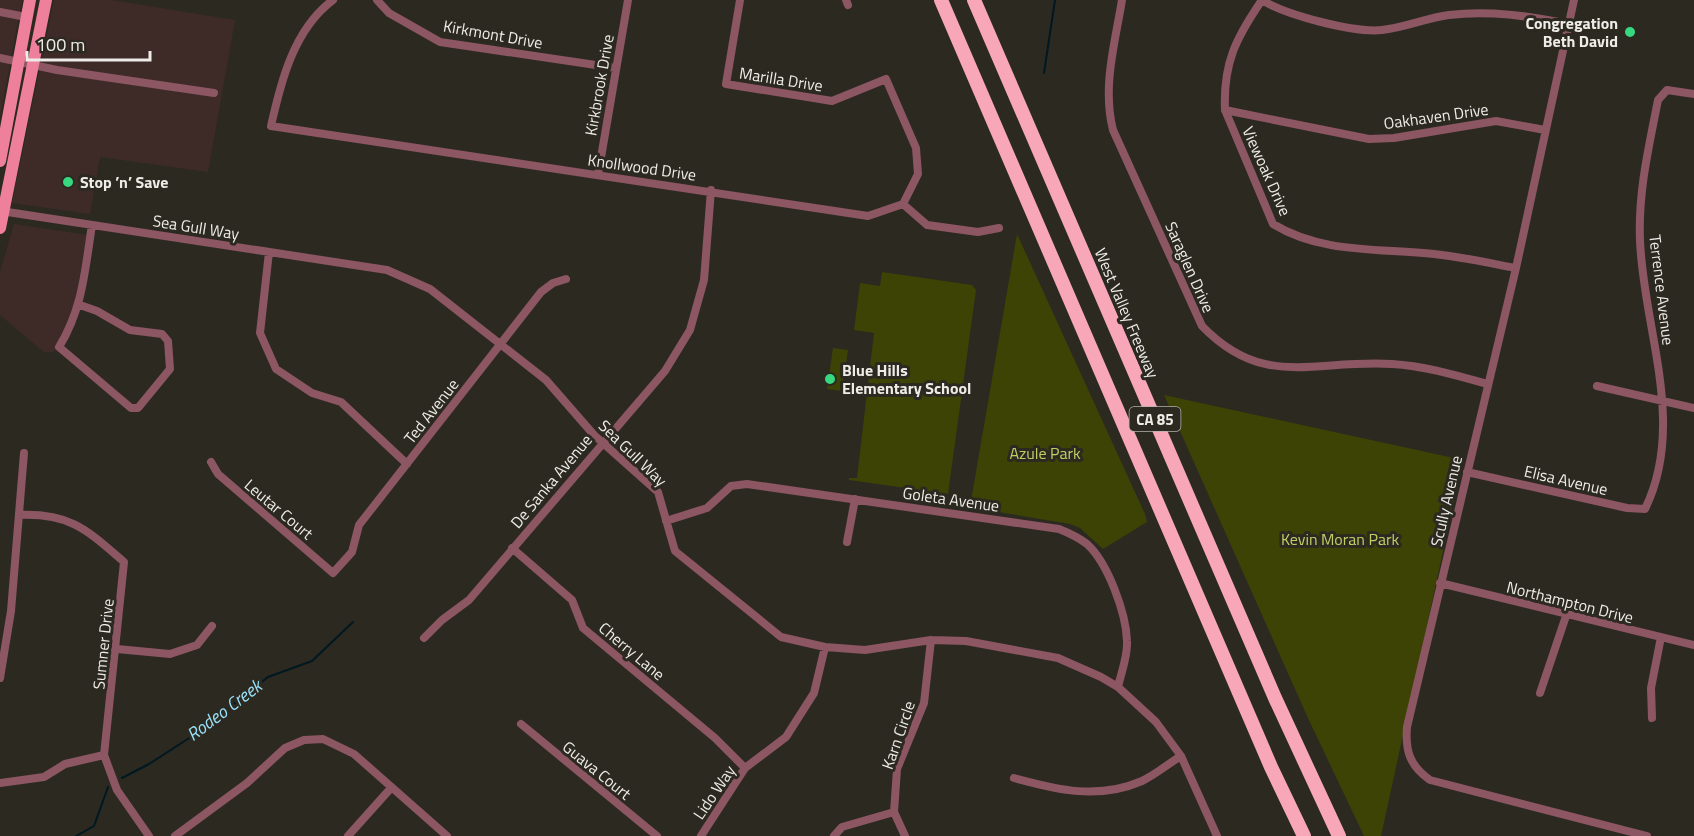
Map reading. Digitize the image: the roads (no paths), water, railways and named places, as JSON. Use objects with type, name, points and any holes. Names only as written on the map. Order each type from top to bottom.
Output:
[{"type":"highway","name":"CA 85","points":[[941,0],[1271,767],[1304,836]]},
{"type":"highway","name":"West Valley Freeway","points":[[975,0],[1275,698],[1339,836]]},
{"type":"main road","points":[[0,161],[30,0]]},
{"type":"main road","points":[[0,228],[46,0]]},
{"type":"street","name":"Knollwood Drive","points":[[333,0],[299,40],[282,78],[272,126],[711,190],[868,216],[903,204]]},
{"type":"street","name":"Kirkmont Drive","points":[[377,0],[389,13],[440,42],[616,68]]},
{"type":"street","name":"Kirkbrook Drive","points":[[598,175],[628,0]]},
{"type":"street","name":"Marilla Drive","points":[[740,0],[726,84],[832,100],[886,79],[916,148],[918,174],[903,204]]},
{"type":"street","name":"Saraglen Drive","points":[[1122,0],[1108,86],[1108,110],[1113,130],[1202,326],[1213,338],[1235,354],[1261,364],[1293,368],[1361,363],[1402,365],[1429,368],[1487,384]]},
{"type":"street","points":[[1262,0],[1286,12],[1364,31],[1385,30],[1448,15],[1469,14],[1503,14],[1568,24]]},
{"type":"street","name":"Viewoak Drive","points":[[1262,0],[1233,48],[1224,90],[1225,110],[1273,224],[1289,234],[1348,248],[1438,254],[1516,268]]},
{"type":"street","name":"Scully Avenue","points":[[1574,0],[1516,268],[1407,727],[1406,745],[1410,761],[1430,780],[1647,836]]},
{"type":"street","points":[[0,12],[26,17]]},
{"type":"street","points":[[0,58],[57,70],[214,93]]},
{"type":"street","name":"Terrence Avenue","points":[[1651,496],[1660,452],[1664,400],[1640,242],[1640,213],[1658,100],[1666,90],[1694,94]]},
{"type":"street","name":"Oakhaven Drive","points":[[1225,110],[1369,139],[1394,138],[1496,121],[1545,130]]},
{"type":"street","name":"De Sanka Avenue","points":[[424,639],[442,620],[469,600],[601,442],[665,371],[690,330],[704,280],[711,190]]},
{"type":"street","points":[[903,204],[927,225],[978,232],[999,228]]},
{"type":"street","name":"Sea Gull Way","points":[[2,211],[387,270],[430,289],[546,380],[601,442],[658,492],[675,551],[766,627],[790,641],[825,647],[865,650],[931,640],[966,641],[1058,658],[1118,687],[1156,722],[1181,756],[1217,836]]},
{"type":"street","points":[[80,305],[97,311],[130,330],[162,334],[168,342],[170,369],[138,408],[131,408],[59,347],[71,328],[80,305],[92,225]]},
{"type":"street","points":[[269,252],[260,333],[276,369],[312,393],[341,402],[406,464]]},
{"type":"street","name":"Ted Avenue","points":[[333,573],[352,552],[359,525],[541,292],[553,283],[566,279]]},
{"type":"street","points":[[1597,386],[1694,408]]},
{"type":"street","points":[[0,678],[10,611],[24,453]]},
{"type":"street","name":"Leutar Court","points":[[210,462],[218,474],[333,573]]},
{"type":"street","name":"Elisa Avenue","points":[[1467,472],[1627,508],[1645,509],[1651,496]]},
{"type":"street","name":"Goleta Avenue","points":[[666,521],[707,508],[731,486],[747,484],[1046,526],[1075,535],[1089,546],[1100,560],[1124,618],[1127,643],[1118,687]]},
{"type":"street","points":[[847,542],[855,499]]},
{"type":"street","name":"Sumner Drive","points":[[19,515],[62,518],[74,522],[124,562],[117,649],[104,755],[117,790],[149,836]]},
{"type":"street","name":"Cherry Lane","points":[[512,548],[572,600],[583,628],[715,738],[745,768]]},
{"type":"street","name":"Northampton Drive","points":[[1440,583],[1566,616],[1694,645]]},
{"type":"street","points":[[0,610],[10,611]]},
{"type":"street","points":[[1540,693],[1566,616]]},
{"type":"street","points":[[117,649],[170,654],[197,645],[212,626]]},
{"type":"street","points":[[1652,718],[1651,688],[1661,637]]},
{"type":"street","name":"Karn Circle","points":[[905,836],[894,812],[897,769],[924,703],[931,640]]},
{"type":"street","name":"Lido Way","points":[[700,836],[745,768],[786,737],[814,693],[825,647]]},
{"type":"street","name":"Guava Court","points":[[521,724],[657,836]]},
{"type":"street","points":[[175,836],[247,783],[285,748],[304,740],[323,739],[354,754],[447,836]]},
{"type":"street","points":[[0,783],[44,777],[65,764],[104,755]]},
{"type":"street","points":[[1014,778],[1065,792],[1113,792],[1144,780],[1181,756]]},
{"type":"street","points":[[348,836],[391,788]]},
{"type":"street","points":[[834,836],[842,827],[894,812]]},
{"type":"waterway","name":"Rodeo Creek","points":[[1044,73],[1055,0]]},
{"type":"waterway","name":"Rodeo Creek","points":[[122,778],[149,764],[197,733],[268,677],[312,661],[353,622]]},
{"type":"waterway","name":"Rodeo Creek","points":[[76,836],[94,826],[108,787]]},
{"type":"place","name":"Congregation Beth David","points":[[1630,32]]},
{"type":"place","name":"Stop ’n’ Save","points":[[68,182]]},
{"type":"place","name":"Blue Hills Elementary School","points":[[830,379]]},
{"type":"park label","name":"Azule Park","points":[[1045,453]]},
{"type":"park label","name":"Kevin Moran Park","points":[[1340,539]]}]
